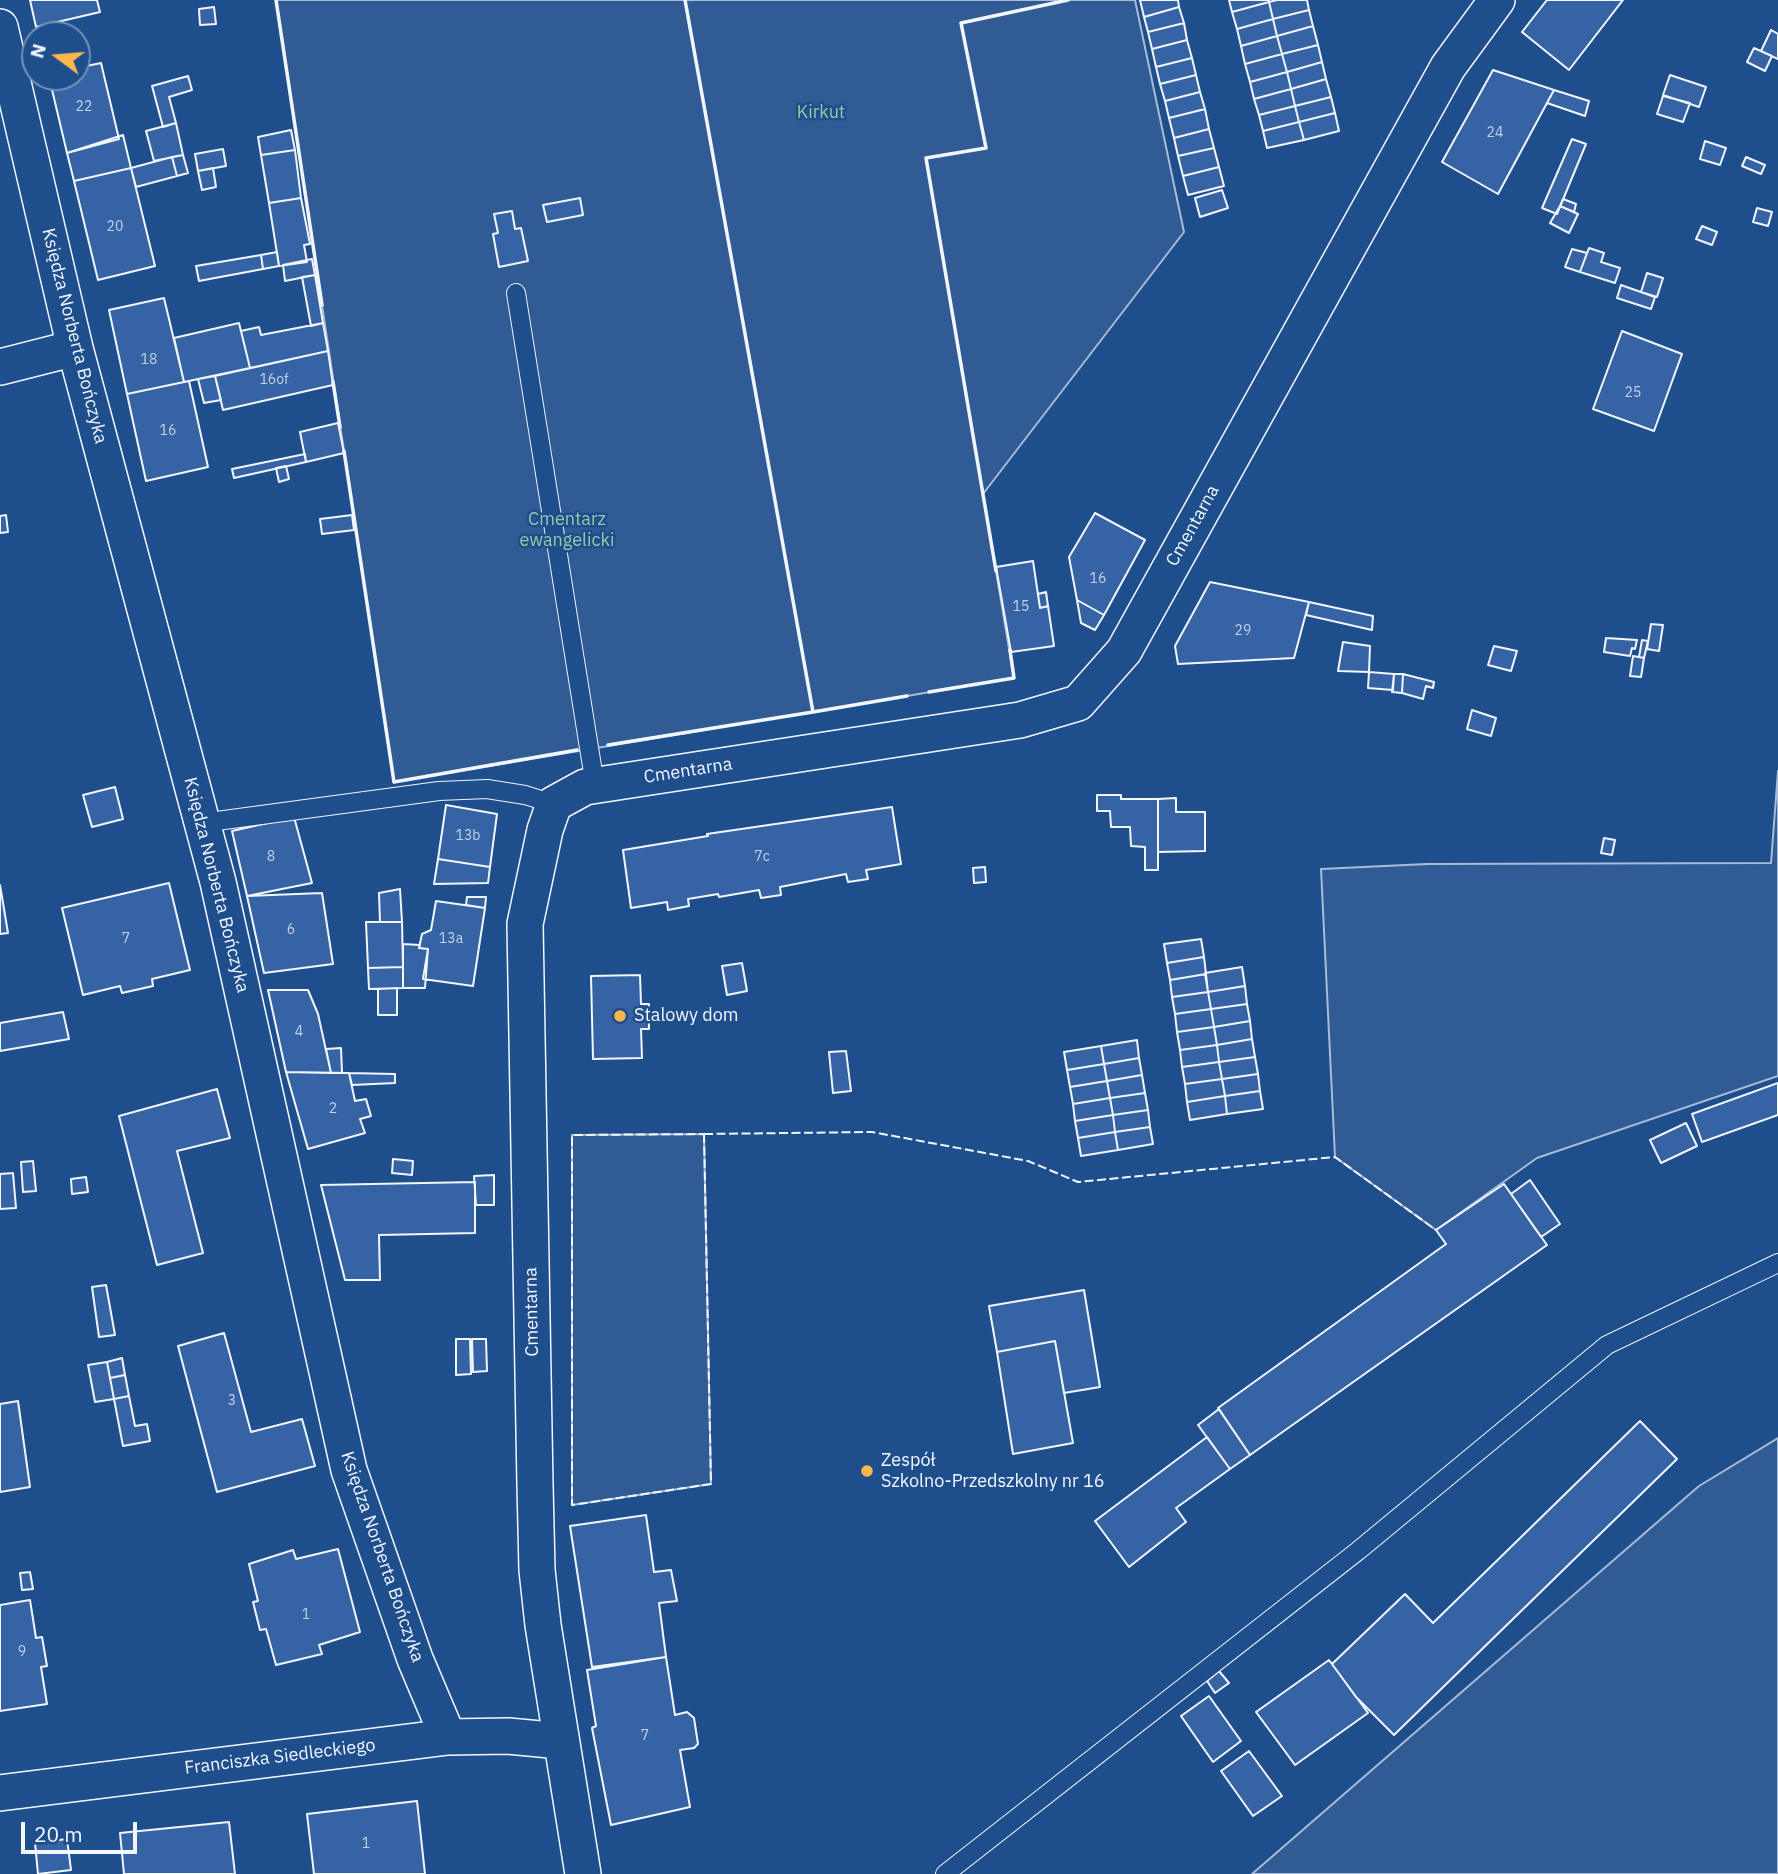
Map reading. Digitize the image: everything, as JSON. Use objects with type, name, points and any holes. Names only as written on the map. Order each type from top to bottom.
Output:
[{"type":"street","name":"Cmentarna","points":[[583,1874],[537,1570],[525,923],[545,830],[554,804],[584,787],[1020,720],[1078,703],[1124,651],[1448,67],[1497,0]]},
{"type":"street","name":"Księdza Norberta Bończyka","points":[[0,27],[75,348],[218,882],[349,1470],[415,1659],[448,1737]]},
{"type":"street","points":[[0,367],[75,348]]},
{"type":"street","name":"Franciszka Siedleckiego","points":[[0,1793],[448,1737],[508,1736],[561,1741]]},
{"type":"lane","points":[[516,293],[595,785]]},
{"type":"lane","points":[[202,822],[439,791],[487,789],[525,795],[554,804]]},
{"type":"lane","points":[[945,1874],[1359,1550],[1607,1345],[1778,1263]]},
{"type":"shaded area","points":[[276,0],[1135,0],[1184,232],[983,494],[1014,678],[394,782]]},
{"type":"shaded area","points":[[1778,771],[1778,1076],[1537,1158],[1436,1230],[1335,1157],[1321,869],[1427,864],[1771,863]]},
{"type":"shaded area","points":[[704,1134],[711,1484],[572,1505],[572,1135]]},
{"type":"shaded area","points":[[1778,1438],[1778,1874],[1252,1874],[1699,1486]]},
{"type":"building","points":[[30,0],[97,0],[100,12],[62,21],[35,21]]},
{"type":"building","points":[[1140,0],[1178,0],[1179,7],[1144,17]]},
{"type":"building","points":[[1229,0],[1269,0],[1269,2],[1232,12]]},
{"type":"building","points":[[1307,0],[1309,10],[1273,19],[1269,2]]},
{"type":"building","points":[[1547,0],[1623,0],[1569,70],[1522,32]]},
{"type":"building","points":[[1269,2],[1273,19],[1237,29],[1232,12]]},
{"type":"building","points":[[214,7],[216,24],[200,25],[199,9]]},
{"type":"building","points":[[1179,7],[1184,23],[1148,32],[1144,17]]},
{"type":"building","points":[[1309,10],[1313,26],[1277,36],[1273,19]]},
{"type":"building","points":[[1273,19],[1277,36],[1241,46],[1237,29]]},
{"type":"building","points":[[1184,23],[1187,40],[1152,49],[1148,32]]},
{"type":"building","points":[[1313,26],[1318,45],[1282,54],[1277,36]]},
{"type":"building","points":[[1771,30],[1778,34],[1778,59],[1761,51]]},
{"type":"building","points":[[1277,36],[1282,54],[1245,64],[1241,46]]},
{"type":"building","points":[[1187,40],[1192,58],[1156,67],[1152,49]]},
{"type":"building","points":[[1318,45],[1322,62],[1287,72],[1282,54]]},
{"type":"building","points":[[1754,48],[1772,56],[1765,71],[1747,62]]},
{"type":"building","points":[[1282,54],[1287,72],[1250,82],[1245,64]]},
{"type":"building","points":[[1192,58],[1196,75],[1160,84],[1156,67]]},
{"type":"building","points":[[1322,62],[1326,79],[1291,89],[1287,72]]},
{"type":"building","points":[[101,63],[119,139],[67,153],[52,91],[91,91],[91,65]]},
{"type":"building","points":[[1493,70],[1554,90],[1498,194],[1442,162]]},
{"type":"building","points":[[1287,72],[1291,89],[1254,99],[1250,82]]},
{"type":"building","points":[[1196,75],[1200,92],[1165,101],[1160,84]]},
{"type":"building","points":[[1670,75],[1706,87],[1699,107],[1663,95]]},
{"type":"building","points":[[188,76],[192,90],[169,97],[176,123],[163,127],[152,86]]},
{"type":"building","points":[[1326,79],[1331,97],[1295,106],[1291,89]]},
{"type":"building","points":[[1291,89],[1295,106],[1259,115],[1254,99]]},
{"type":"building","points":[[1554,90],[1589,101],[1585,116],[1547,103]]},
{"type":"building","points":[[1200,92],[1205,109],[1169,118],[1165,101]]},
{"type":"building","points":[[1663,96],[1690,103],[1683,122],[1657,114]]},
{"type":"building","points":[[1331,97],[1335,113],[1299,122],[1295,106]]},
{"type":"building","points":[[1295,106],[1299,122],[1263,131],[1259,115]]},
{"type":"building","points":[[1205,109],[1209,129],[1174,138],[1169,118]]},
{"type":"building","points":[[1335,113],[1339,131],[1304,140],[1299,122]]},
{"type":"building","points":[[1299,122],[1304,140],[1267,148],[1263,131]]},
{"type":"building","points":[[176,123],[183,155],[154,161],[146,131]]},
{"type":"building","points":[[1209,129],[1214,148],[1178,156],[1174,138]]},
{"type":"building","points":[[291,130],[295,150],[261,155],[258,137]]},
{"type":"building","points":[[123,135],[131,168],[74,181],[67,153]]},
{"type":"building","points":[[1572,139],[1586,144],[1557,214],[1542,208]]},
{"type":"building","points":[[1705,141],[1726,148],[1720,165],[1700,159]]},
{"type":"building","points":[[1214,148],[1219,167],[1183,176],[1178,156]]},
{"type":"building","points":[[223,149],[226,166],[198,171],[195,154]]},
{"type":"building","points":[[295,150],[301,198],[269,203],[261,155]]},
{"type":"building","points":[[183,155],[188,173],[177,176],[172,157]]},
{"type":"building","points":[[172,157],[177,176],[136,187],[131,168]]},
{"type":"building","points":[[1746,157],[1765,165],[1761,174],[1742,166]]},
{"type":"building","points":[[1219,167],[1224,186],[1188,195],[1183,176]]},
{"type":"building","points":[[131,168],[155,266],[98,280],[74,181]]},
{"type":"building","points":[[213,168],[216,187],[202,190],[198,171]]},
{"type":"building","points":[[1222,190],[1228,208],[1200,217],[1195,198]]},
{"type":"building","points":[[301,198],[310,244],[304,245],[307,262],[279,266],[269,203]]},
{"type":"building","points":[[580,198],[583,215],[547,222],[543,205]]},
{"type":"building","points":[[1563,199],[1576,204],[1574,212],[1560,206]]},
{"type":"building","points":[[1560,206],[1578,214],[1569,233],[1550,223]]},
{"type":"building","points":[[1757,208],[1772,212],[1768,226],[1753,222]]},
{"type":"building","points":[[512,211],[515,229],[521,228],[528,261],[499,267],[493,234],[498,233],[494,214]]},
{"type":"building","points":[[1702,226],[1717,232],[1712,245],[1696,239]]},
{"type":"building","points":[[1589,248],[1604,253],[1601,262],[1620,268],[1615,283],[1580,272]]},
{"type":"building","points":[[1572,249],[1587,253],[1580,272],[1565,267]]},
{"type":"building","points":[[277,252],[279,266],[263,269],[261,255]]},
{"type":"building","points":[[261,255],[263,269],[199,281],[196,266]]},
{"type":"building","points":[[312,259],[315,275],[285,281],[283,265]]},
{"type":"building","points":[[1647,273],[1663,278],[1657,297],[1641,292]]},
{"type":"building","points":[[315,275],[323,323],[311,326],[302,277]]},
{"type":"building","points":[[1621,285],[1655,297],[1651,309],[1617,298]]},
{"type":"building","points":[[164,298],[184,382],[127,394],[109,310]]},
{"type":"building","points":[[239,323],[250,368],[184,382],[174,338]]},
{"type":"building","points":[[323,323],[328,351],[250,368],[241,331],[259,327],[261,335]]},
{"type":"building","points":[[1622,331],[1682,354],[1654,431],[1593,409]]},
{"type":"building","points":[[328,351],[333,385],[223,410],[215,376]]},
{"type":"building","points":[[215,376],[221,400],[204,403],[198,379]]},
{"type":"building","points":[[189,381],[208,467],[146,481],[127,394]]},
{"type":"building","points":[[338,423],[344,453],[306,462],[300,432]]},
{"type":"building","points":[[305,454],[306,462],[234,478],[232,469]]},
{"type":"building","points":[[286,466],[289,479],[279,482],[276,468]]},
{"type":"building","points":[[1095,513],[1145,540],[1104,615],[1077,600],[1069,557]]},
{"type":"building","points":[[6,515],[8,532],[0,533],[0,516]]},
{"type":"building","points":[[352,515],[354,530],[322,534],[320,519]]},
{"type":"building","points":[[1033,561],[1040,608],[1048,606],[1054,646],[1011,652],[996,567]]},
{"type":"building","points":[[1210,582],[1309,602],[1294,658],[1178,664],[1175,646]]},
{"type":"building","points":[[1046,592],[1048,606],[1040,608],[1038,594]]},
{"type":"building","points":[[1077,600],[1104,615],[1095,630],[1081,623]]},
{"type":"building","points":[[1309,602],[1373,616],[1372,630],[1306,615]]},
{"type":"building","points":[[1651,624],[1663,625],[1659,651],[1647,649]]},
{"type":"building","points":[[1606,638],[1637,640],[1630,656],[1604,652]]},
{"type":"building","points":[[1642,640],[1648,641],[1644,658],[1639,657]]},
{"type":"building","points":[[1343,642],[1370,646],[1369,672],[1338,671]]},
{"type":"building","points":[[1494,646],[1517,651],[1511,671],[1488,665]]},
{"type":"building","points":[[1633,656],[1644,658],[1641,677],[1630,676]]},
{"type":"building","points":[[1369,672],[1394,674],[1393,690],[1368,688]]},
{"type":"building","points":[[1394,674],[1403,674],[1402,693],[1392,692]]},
{"type":"building","points":[[1403,674],[1434,682],[1433,688],[1426,686],[1423,699],[1402,693]]},
{"type":"building","points":[[1472,710],[1496,718],[1491,736],[1467,729]]},
{"type":"building","points":[[115,787],[123,819],[92,827],[83,795]]},
{"type":"building","points":[[1097,795],[1121,795],[1121,799],[1158,799],[1158,870],[1145,870],[1145,847],[1131,846],[1130,827],[1111,827],[1110,811],[1097,811]]},
{"type":"building","points":[[1176,798],[1176,812],[1205,812],[1205,851],[1158,852],[1158,799]]},
{"type":"building","points":[[446,805],[497,814],[490,867],[438,859]]},
{"type":"building","points":[[892,807],[901,864],[866,870],[868,879],[848,882],[846,874],[780,887],[781,895],[761,898],[759,890],[688,899],[689,906],[668,910],[667,902],[631,908],[623,850],[708,836],[707,834]]},
{"type":"building","points":[[294,817],[312,883],[247,896],[232,831]]},
{"type":"building","points":[[1604,838],[1615,840],[1612,855],[1601,853]]},
{"type":"building","points":[[438,859],[490,867],[488,883],[434,884]]},
{"type":"building","points":[[985,867],[986,882],[974,883],[973,868]]},
{"type":"building","points":[[169,883],[190,970],[152,979],[153,986],[122,993],[120,986],[83,995],[62,908]]},
{"type":"building","points":[[0,885],[8,933],[0,934]]},
{"type":"building","points":[[400,889],[402,922],[380,922],[379,893]]},
{"type":"building","points":[[322,893],[333,964],[264,973],[247,896]]},
{"type":"building","points":[[467,897],[486,897],[485,908],[466,905]]},
{"type":"building","points":[[436,901],[485,908],[473,986],[423,979],[428,949],[419,948],[422,934],[431,930]]},
{"type":"building","points":[[366,922],[402,922],[403,967],[368,968]]},
{"type":"building","points":[[1201,939],[1204,957],[1167,963],[1164,944]]},
{"type":"building","points":[[403,944],[420,945],[419,948],[428,949],[425,988],[403,988]]},
{"type":"building","points":[[1204,957],[1206,974],[1170,980],[1167,963]]},
{"type":"building","points":[[742,963],[747,991],[727,995],[722,966]]},
{"type":"building","points":[[403,967],[403,988],[369,989],[368,968]]},
{"type":"building","points":[[1242,967],[1245,986],[1208,992],[1205,973]]},
{"type":"building","points":[[1206,974],[1208,992],[1172,997],[1170,980]]},
{"type":"building","name":"Stalowy dom","points":[[640,975],[641,1004],[649,1004],[649,1029],[641,1029],[642,1058],[593,1059],[591,976]]},
{"type":"building","points":[[1245,986],[1247,1004],[1211,1009],[1208,992]]},
{"type":"building","points":[[397,988],[397,1015],[378,1015],[378,989]]},
{"type":"building","points":[[268,990],[308,990],[318,1014],[331,1073],[286,1072]]},
{"type":"building","points":[[1208,992],[1211,1009],[1175,1014],[1172,997]]},
{"type":"building","points":[[1247,1004],[1250,1021],[1214,1027],[1211,1009]]},
{"type":"building","points":[[1211,1009],[1214,1027],[1177,1032],[1175,1014]]},
{"type":"building","points":[[63,1012],[69,1039],[0,1051],[0,1023]]},
{"type":"building","points":[[1250,1021],[1252,1039],[1217,1045],[1214,1027]]},
{"type":"building","points":[[1214,1027],[1217,1045],[1180,1050],[1177,1032]]},
{"type":"building","points":[[1252,1039],[1255,1057],[1219,1062],[1217,1045]]},
{"type":"building","points":[[1137,1040],[1139,1058],[1104,1064],[1101,1046]]},
{"type":"building","points":[[1217,1045],[1219,1062],[1182,1067],[1180,1050]]},
{"type":"building","points":[[1101,1046],[1104,1064],[1067,1070],[1064,1052]]},
{"type":"building","points":[[341,1048],[342,1073],[331,1073],[326,1049]]},
{"type":"building","points":[[846,1051],[851,1091],[833,1093],[829,1052]]},
{"type":"building","points":[[1255,1057],[1258,1074],[1222,1079],[1219,1062]]},
{"type":"building","points":[[1139,1058],[1142,1075],[1107,1081],[1104,1064]]},
{"type":"building","points":[[1219,1062],[1222,1079],[1185,1084],[1182,1067]]},
{"type":"building","points":[[1104,1064],[1107,1081],[1070,1087],[1067,1070]]},
{"type":"building","points":[[286,1072],[349,1073],[355,1101],[366,1099],[371,1116],[360,1119],[365,1133],[308,1149]]},
{"type":"building","points":[[349,1073],[395,1074],[395,1083],[352,1085]]},
{"type":"building","points":[[1258,1074],[1260,1091],[1225,1096],[1222,1079]]},
{"type":"building","points":[[1142,1075],[1145,1093],[1110,1098],[1107,1081]]},
{"type":"building","points":[[1222,1079],[1225,1096],[1187,1102],[1185,1084]]},
{"type":"building","points":[[1107,1081],[1110,1098],[1073,1104],[1070,1087]]},
{"type":"building","points":[[1778,1083],[1778,1115],[1702,1142],[1692,1114]]},
{"type":"building","points":[[217,1089],[230,1138],[177,1151],[203,1253],[157,1265],[119,1116]]},
{"type":"building","points":[[1260,1091],[1263,1109],[1227,1114],[1225,1096]]},
{"type":"building","points":[[1145,1093],[1148,1110],[1113,1115],[1110,1098]]},
{"type":"building","points":[[1225,1096],[1227,1114],[1190,1120],[1187,1102]]},
{"type":"building","points":[[1110,1098],[1113,1115],[1075,1121],[1073,1104]]},
{"type":"building","points":[[1148,1110],[1150,1127],[1115,1132],[1113,1115]]},
{"type":"building","points":[[1113,1115],[1115,1132],[1078,1138],[1075,1121]]},
{"type":"building","points":[[1686,1123],[1697,1146],[1661,1163],[1650,1140]]},
{"type":"building","points":[[1150,1127],[1153,1144],[1118,1150],[1115,1132]]},
{"type":"building","points":[[1115,1132],[1118,1150],[1081,1156],[1078,1138]]},
{"type":"building","points":[[393,1159],[413,1161],[412,1175],[392,1173]]},
{"type":"building","points":[[33,1161],[36,1191],[23,1192],[21,1162]]},
{"type":"building","points":[[13,1173],[16,1208],[0,1209],[0,1174]]},
{"type":"building","points":[[494,1175],[494,1205],[476,1205],[474,1176]]},
{"type":"building","points":[[86,1177],[88,1192],[72,1194],[71,1179]]},
{"type":"building","points":[[1530,1180],[1560,1224],[1541,1237],[1511,1194]]},
{"type":"building","points":[[475,1182],[475,1233],[379,1235],[380,1280],[345,1280],[321,1185]]},
{"type":"building","points":[[1504,1184],[1547,1245],[1250,1455],[1218,1408],[1446,1244],[1436,1230]]},
{"type":"building","points":[[106,1285],[115,1335],[99,1337],[92,1287]]},
{"type":"building","points":[[1084,1290],[1100,1387],[1064,1393],[1055,1341],[997,1352],[989,1306]]},
{"type":"building","points":[[224,1333],[251,1432],[302,1419],[315,1466],[217,1492],[178,1346]]},
{"type":"building","points":[[456,1339],[470,1339],[471,1374],[456,1375]]},
{"type":"building","points":[[472,1339],[486,1339],[487,1371],[473,1372]]},
{"type":"building","points":[[1055,1341],[1073,1443],[1013,1454],[997,1352]]},
{"type":"building","points":[[122,1358],[125,1375],[110,1378],[107,1362]]},
{"type":"building","points":[[107,1362],[114,1399],[95,1402],[88,1365]]},
{"type":"building","points":[[125,1375],[129,1396],[114,1399],[110,1378]]},
{"type":"building","points":[[129,1396],[135,1426],[147,1424],[150,1441],[123,1446],[114,1399]]},
{"type":"building","points":[[18,1401],[30,1487],[0,1492],[0,1404]]},
{"type":"building","points":[[1219,1409],[1250,1455],[1230,1469],[1198,1425]]},
{"type":"building","points":[[1640,1421],[1677,1459],[1394,1735],[1356,1697],[1332,1664],[1405,1594],[1433,1623]]},
{"type":"building","points":[[1207,1437],[1230,1469],[1176,1508],[1186,1522],[1129,1567],[1095,1521]]},
{"type":"building","points":[[646,1515],[654,1572],[671,1570],[677,1601],[659,1603],[666,1657],[592,1667],[570,1526]]},
{"type":"building","points":[[338,1549],[360,1632],[319,1645],[322,1654],[276,1665],[266,1629],[260,1630],[253,1602],[258,1601],[249,1564],[293,1550],[296,1559]]},
{"type":"building","points":[[30,1572],[33,1589],[22,1590],[20,1573]]},
{"type":"building","points":[[30,1600],[36,1638],[42,1637],[47,1666],[41,1667],[47,1704],[0,1711],[0,1605]]},
{"type":"building","points":[[666,1657],[675,1715],[687,1712],[694,1718],[698,1744],[694,1748],[680,1750],[690,1807],[611,1825],[592,1728],[596,1726],[587,1670]]},
{"type":"building","points":[[1329,1660],[1368,1713],[1295,1765],[1256,1712]]},
{"type":"building","points":[[1219,1671],[1229,1683],[1215,1693],[1207,1681]]},
{"type":"building","points":[[1209,1696],[1241,1741],[1213,1762],[1181,1716]]},
{"type":"building","points":[[1249,1751],[1282,1796],[1253,1816],[1221,1771]]},
{"type":"building","points":[[417,1801],[425,1874],[314,1874],[307,1814]]},
{"type":"building","points":[[229,1822],[235,1874],[124,1874],[120,1833]]},
{"type":"building","points":[[67,1839],[71,1870],[38,1874],[35,1843]]},
{"type":"fence","points":[[704,1134],[872,1132],[1028,1161],[1078,1182],[1335,1157],[1436,1230]]},
{"type":"fence","points":[[704,1134],[711,1484],[572,1505],[572,1135],[704,1134]]},
{"type":"wall","points":[[276,0],[322,305]]},
{"type":"wall","points":[[608,745],[813,712],[685,0]]},
{"type":"wall","points":[[996,571],[926,158],[986,148],[961,23],[1068,0]]},
{"type":"wall","points":[[333,382],[340,427]]},
{"type":"wall","points":[[344,451],[394,782],[577,750]]},
{"type":"wall","points":[[929,692],[1014,678],[1010,650]]},
{"type":"wall","points":[[813,712],[907,696]]},
{"type":"place","name":"Stalowy dom","points":[[620,1016]]},
{"type":"place","name":"Zespół Szkolno-Przedszkolny nr 16","points":[[867,1471]]},
{"type":"park label","name":"Kirkut","points":[[821,113]]},
{"type":"park label","name":"Cmentarz ewangelicki","points":[[567,530]]}]
